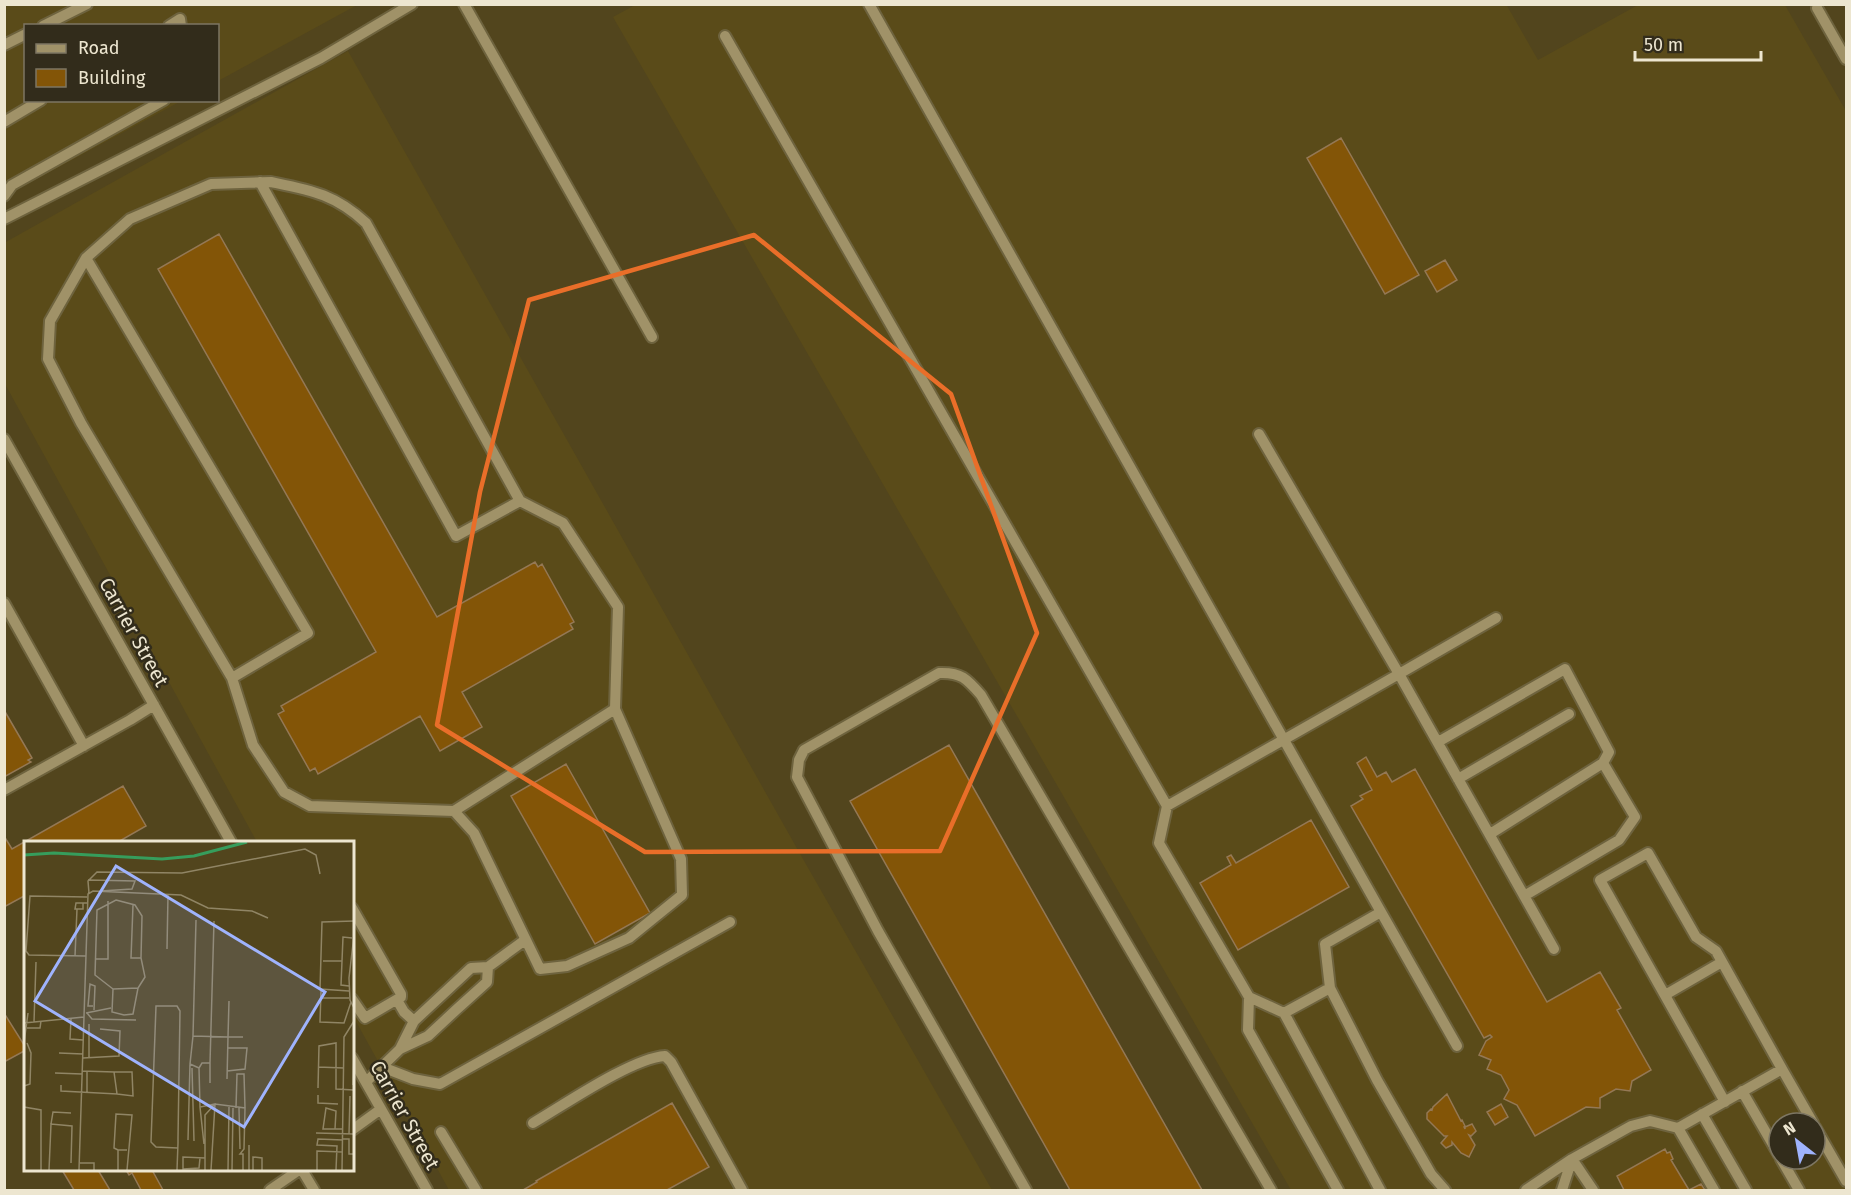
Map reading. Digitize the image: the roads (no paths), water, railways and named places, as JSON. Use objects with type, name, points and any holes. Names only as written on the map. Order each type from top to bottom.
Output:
[{"type":"street","points":[[47,24],[87,4]]},
{"type":"street","points":[[4,219],[321,58],[412,4]]},
{"type":"street","points":[[464,4],[652,337]]},
{"type":"street","points":[[869,4],[1457,1046]]},
{"type":"street","points":[[1817,6],[1846,56]]},
{"type":"street","points":[[4,45],[24,35]]},
{"type":"street","points":[[725,36],[1167,806],[1159,843],[1249,998],[1248,1030],[1338,1191]]},
{"type":"street","points":[[4,122],[38,102]]},
{"type":"street","points":[[4,196],[12,185],[160,102]]},
{"type":"street","points":[[260,182],[456,536],[520,501]]},
{"type":"street","points":[[454,811],[474,833],[540,969],[567,966],[629,938],[682,895],[681,859],[615,709],[618,607],[563,523],[520,501],[366,223],[350,209],[316,191],[271,182],[211,184],[130,219],[86,258],[50,321],[48,359],[81,423],[231,678],[253,745],[284,792],[310,806],[454,811],[615,709]]},
{"type":"street","points":[[86,258],[308,633],[231,678]]},
{"type":"street","points":[[1259,434],[1438,742],[1554,949]]},
{"type":"street","name":"Carrier Street","points":[[4,439],[230,841]]},
{"type":"street","points":[[4,603],[84,746]]},
{"type":"street","points":[[1167,806],[1496,618]]},
{"type":"street","points":[[1438,742],[1565,669],[1610,752],[1603,763],[1490,834]]},
{"type":"street","points":[[1026,1191],[878,931],[797,777],[799,760],[804,750],[939,673],[954,672],[970,682],[981,695],[1271,1191]]},
{"type":"street","points":[[4,790],[154,705]]},
{"type":"street","points":[[1458,779],[1569,714]]},
{"type":"street","points":[[1524,896],[1619,840],[1635,817],[1603,763]]},
{"type":"street","points":[[1725,1102],[1600,880],[1648,853],[1696,937],[1716,951],[1806,1111]]},
{"type":"street","points":[[354,911],[402,994],[398,1000],[364,1018],[354,1002]]},
{"type":"street","points":[[1381,912],[1326,944],[1330,988],[1414,1146],[1431,1174],[1445,1191]]},
{"type":"street","points":[[382,1067],[413,1078],[440,1084],[730,922]]},
{"type":"street","points":[[366,1082],[400,1049],[414,1021],[471,968],[488,967],[525,939]]},
{"type":"street","points":[[1665,995],[1722,962]]},
{"type":"street","points":[[400,1049],[428,1036],[487,982],[488,967]]},
{"type":"street","points":[[1284,1013],[1330,988]]},
{"type":"street","points":[[1249,998],[1284,1013],[1380,1191]]},
{"type":"street","points":[[398,1000],[404,1012],[414,1021]]},
{"type":"street","points":[[533,1123],[629,1067],[653,1057],[665,1056],[717,1143],[742,1191]]},
{"type":"street","name":"Carrier Street","points":[[354,1061],[427,1191]]},
{"type":"street","points":[[1526,1191],[1572,1160],[1631,1126],[1650,1121],[1678,1128],[1782,1069]]},
{"type":"street","points":[[1742,1091],[1767,1134]]},
{"type":"street","points":[[354,1129],[381,1109]]},
{"type":"street","points":[[1702,1114],[1746,1191]]},
{"type":"street","points":[[1678,1128],[1714,1191]]},
{"type":"street","points":[[441,1132],[476,1191]]},
{"type":"street","points":[[1827,1148],[1846,1182]]},
{"type":"street","points":[[1562,1191],[1572,1160]]},
{"type":"street","points":[[1572,1160],[1593,1191]]},
{"type":"street","points":[[270,1191],[299,1171]]},
{"type":"street","points":[[301,1171],[314,1191]]},
{"type":"street","points":[[1788,1171],[1799,1191]]}]
